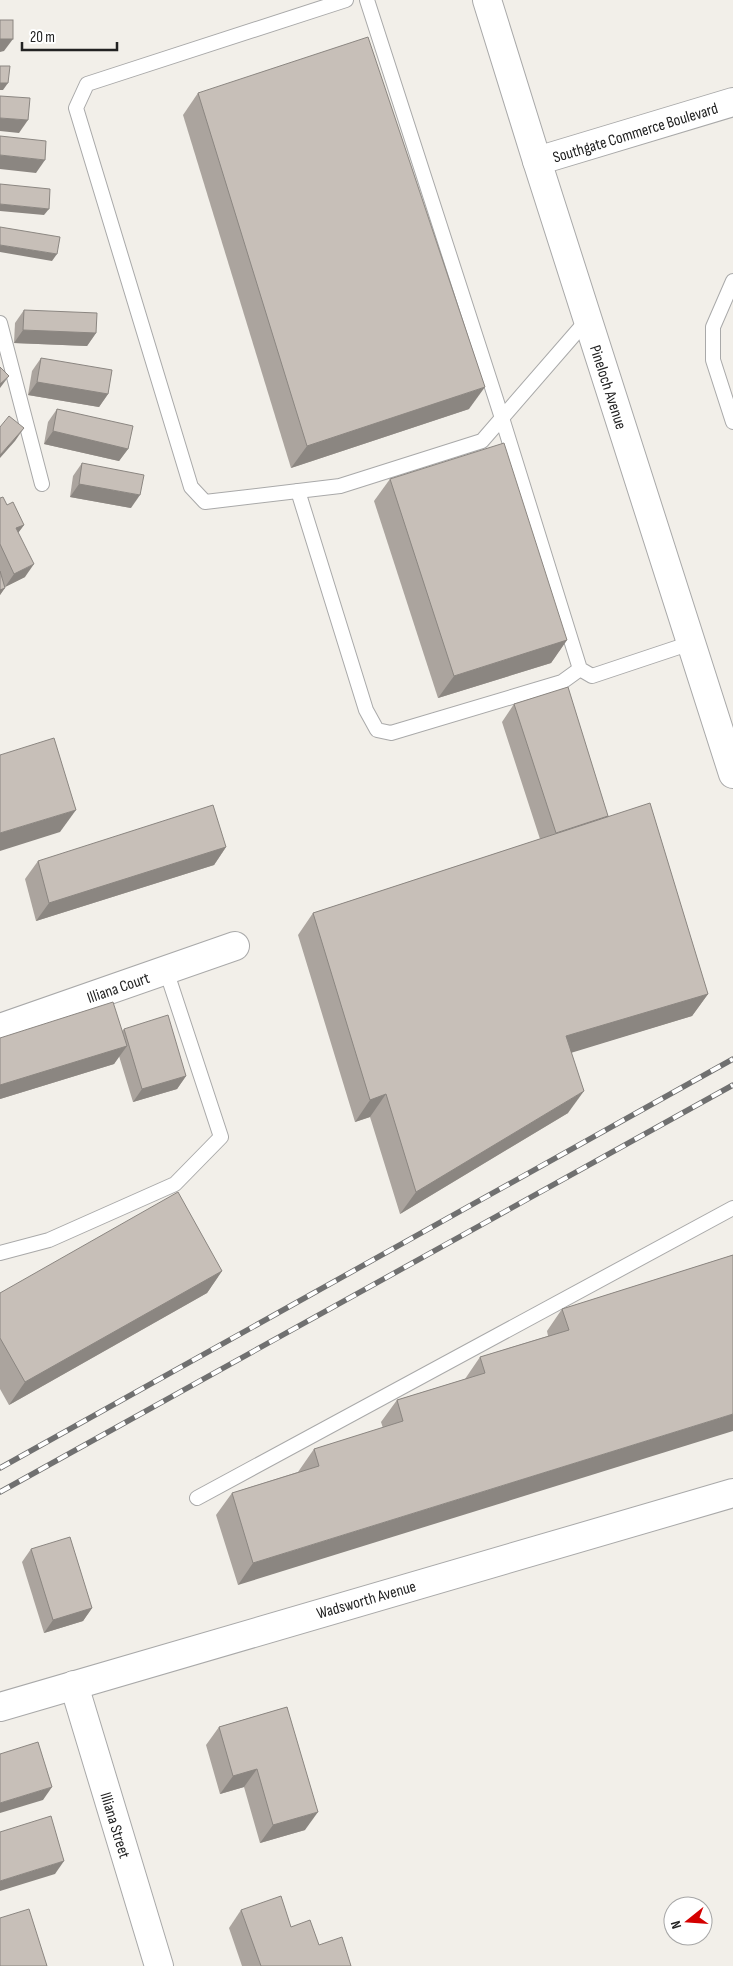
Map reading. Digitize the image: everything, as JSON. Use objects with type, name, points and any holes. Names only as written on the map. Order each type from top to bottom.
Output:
[{"type":"street","name":"Pineloch Avenue","points":[[487,0],[536,161],[733,774]]},
{"type":"street","name":"Southgate Commerce Boulevard","points":[[536,161],[733,102]]},
{"type":"street","name":"Illiana Court","points":[[0,1028],[235,946]]},
{"type":"street","name":"Wadsworth Avenue","points":[[0,1707],[733,1493]]},
{"type":"street","name":"Illiana Street","points":[[74,1685],[159,1966]]},
{"type":"lane","points":[[346,0],[87,84],[76,108],[191,487],[205,502],[340,486],[482,441],[587,320]]},
{"type":"lane","points":[[366,0],[502,418],[580,668],[592,676],[691,643]]},
{"type":"lane","points":[[733,281],[713,327],[713,360],[733,422]]},
{"type":"lane","points":[[0,323],[42,484]]},
{"type":"lane","points":[[298,491],[366,710],[377,730],[390,733],[562,682],[580,668]]},
{"type":"lane","points":[[0,1253],[49,1240],[175,1184],[221,1136],[166,970]]},
{"type":"lane","points":[[197,1498],[733,1208]]},
{"type":"building","points":[[0,20],[13,20],[13,39],[0,39]]},
{"type":"building","points":[[368,37],[485,387],[307,446],[198,93]]},
{"type":"building","points":[[0,66],[10,66],[8,83],[0,83]]},
{"type":"building","points":[[0,96],[30,98],[28,120],[0,118]]},
{"type":"building","points":[[0,136],[46,141],[45,160],[0,155]]},
{"type":"building","points":[[0,184],[50,189],[49,209],[0,204]]},
{"type":"building","points":[[0,227],[60,237],[57,254],[0,245]]},
{"type":"building","points":[[24,310],[97,313],[96,333],[23,330]]},
{"type":"building","points":[[41,358],[112,370],[108,394],[37,382]]},
{"type":"building","points":[[0,367],[9,376],[0,384]]},
{"type":"building","points":[[57,409],[133,426],[128,449],[53,431]]},
{"type":"building","points":[[9,416],[24,428],[0,455],[0,427]]},
{"type":"building","points":[[504,443],[567,640],[454,676],[390,479]]},
{"type":"building","points":[[82,463],[144,475],[140,495],[79,484]]},
{"type":"building","points":[[3,497],[7,505],[13,502],[24,525],[16,528],[34,564],[14,574],[0,544],[0,498]]},
{"type":"building","points":[[0,571],[5,588],[0,590]]},
{"type":"building","points":[[568,687],[608,816],[556,833],[514,704]]},
{"type":"building","points":[[54,738],[76,810],[0,833],[0,755]]},
{"type":"building","points":[[650,803],[708,994],[566,1036],[584,1091],[416,1192],[386,1094],[370,1100],[313,913]]},
{"type":"building","points":[[213,805],[226,847],[49,903],[38,861]]},
{"type":"building","points":[[113,1002],[127,1046],[0,1085],[0,1038]]},
{"type":"building","points":[[168,1015],[186,1076],[142,1089],[124,1029]]},
{"type":"building","points":[[178,1192],[222,1271],[25,1382],[0,1338],[0,1293]]},
{"type":"building","points":[[733,1255],[733,1414],[253,1563],[232,1493],[319,1466],[314,1449],[403,1421],[397,1400],[485,1373],[480,1357],[569,1330],[562,1309]]},
{"type":"building","points":[[70,1537],[92,1608],[53,1620],[31,1549]]},
{"type":"building","points":[[287,1707],[318,1812],[273,1825],[257,1769],[233,1776],[219,1727]]},
{"type":"building","points":[[38,1742],[52,1787],[0,1803],[0,1754]]},
{"type":"building","points":[[51,1816],[64,1861],[0,1881],[0,1832]]},
{"type":"building","points":[[281,1896],[291,1927],[310,1920],[319,1945],[342,1937],[351,1966],[261,1966],[241,1910]]},
{"type":"building","points":[[29,1909],[47,1966],[0,1966],[0,1918]]},
{"type":"railway","points":[[0,1468],[733,1059]]},
{"type":"railway","points":[[0,1492],[733,1085]]}]
